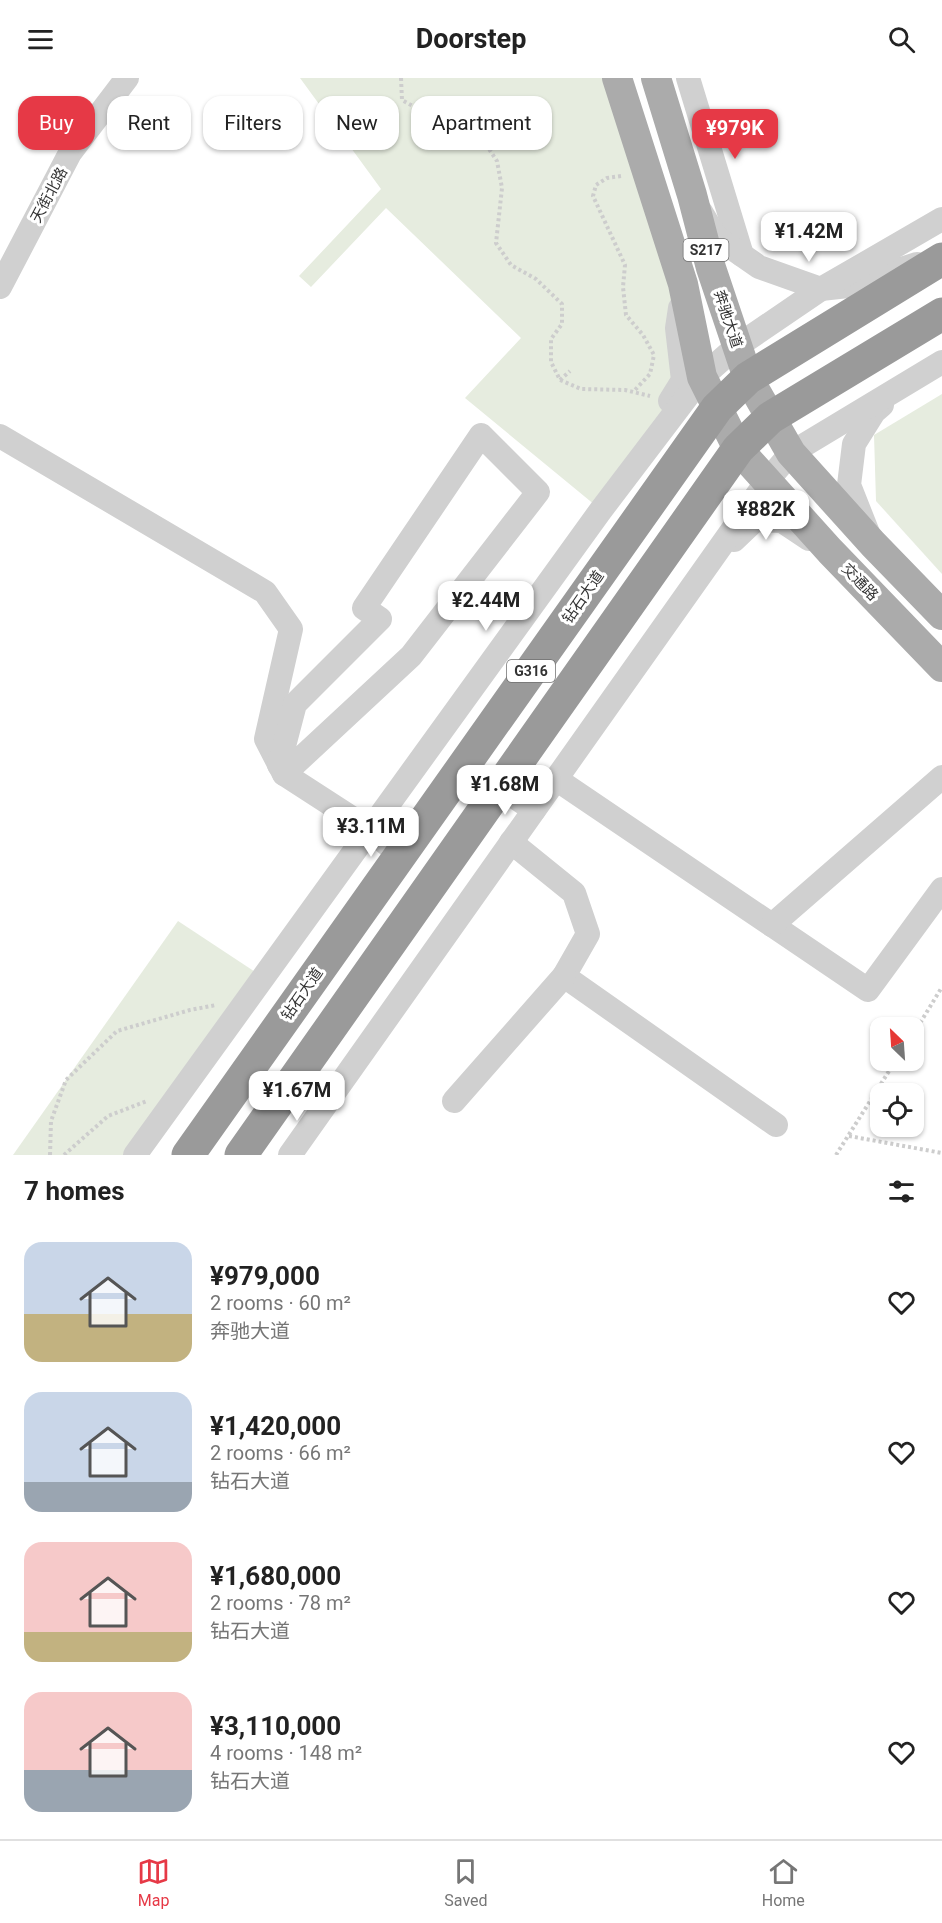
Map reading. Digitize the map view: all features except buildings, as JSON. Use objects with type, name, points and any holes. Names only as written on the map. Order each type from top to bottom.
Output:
[{"type":"highway","name":"钻石大道","points":[[188,1155],[717,408],[748,378],[942,257]]},
{"type":"highway","name":"G316","points":[[242,1155],[738,449],[770,418],[942,314]]},
{"type":"main road","name":"S217","points":[[617,78],[682,284],[702,376],[717,408]]},
{"type":"main road","name":"奔驰大道","points":[[656,78],[736,347],[748,378],[770,418]]},
{"type":"main road","name":"交通路","points":[[717,408],[738,449],[830,551],[942,667]]},
{"type":"main road","name":"S217","points":[[770,418],[791,453],[873,544],[942,615]]},
{"type":"street","name":"天街北路","points":[[0,287],[70,153],[127,78]]},
{"type":"street","points":[[688,78],[742,255]]},
{"type":"street","points":[[692,195],[716,237],[759,267],[821,289],[849,286],[942,257]]},
{"type":"street","points":[[135,1155],[634,464],[702,376],[736,347],[821,289],[942,219]]},
{"type":"street","points":[[634,464],[683,380],[677,328],[682,284]]},
{"type":"street","points":[[264,1123],[298,1153],[556,778],[767,481],[791,453],[942,362]]},
{"type":"street","points":[[873,544],[849,486],[854,444],[874,412],[903,385]]},
{"type":"street","points":[[481,435],[538,492],[411,656],[282,769],[295,704],[380,619],[364,608],[481,435]]},
{"type":"street","points":[[0,436],[265,592],[291,629],[266,739],[282,769],[369,829],[400,855]]},
{"type":"street","points":[[707,566],[755,520],[782,521],[830,551]]},
{"type":"street","points":[[772,925],[942,777]]},
{"type":"street","points":[[556,778],[868,990],[942,889]]},
{"type":"street","points":[[500,788],[534,810]]},
{"type":"street","points":[[454,1101],[564,976],[588,934],[574,893],[512,842]]},
{"type":"street","points":[[564,976],[776,1125]]},
{"type":"path","points":[[401,78],[402,100],[411,105]]},
{"type":"path","points":[[510,105],[524,112],[525,127],[518,134],[504,135],[496,128],[495,118],[501,109],[510,105]]},
{"type":"path","points":[[490,150],[497,161],[502,188],[496,243],[511,265],[536,279],[562,304],[562,324],[551,339],[551,362],[560,380],[581,389],[625,390],[655,397],[662,415]]},
{"type":"path","points":[[621,176],[607,178],[596,185],[593,196],[625,265],[623,287],[626,315],[643,334],[654,356],[650,374],[633,392]]},
{"type":"path","points":[[560,380],[570,371]]},
{"type":"path","points":[[924,1017],[942,987]]},
{"type":"path","points":[[50,1155],[51,1121],[66,1080],[117,1031],[190,1010],[246,999]]},
{"type":"path","points":[[836,1155],[889,1071]]},
{"type":"path","points":[[64,1155],[108,1116],[181,1089]]},
{"type":"path","points":[[849,1136],[942,1153]]},
{"type":"shaded area","points":[[300,78],[617,78],[657,202],[683,380],[601,510],[465,398],[521,338],[386,208],[311,287],[299,276],[381,189],[353,150],[399,150],[399,96],[315,96],[315,99]]},
{"type":"shaded area","points":[[942,394],[942,574],[876,501],[874,435]]},
{"type":"shaded area","points":[[178,921],[263,977],[136,1155],[13,1155]]}]
